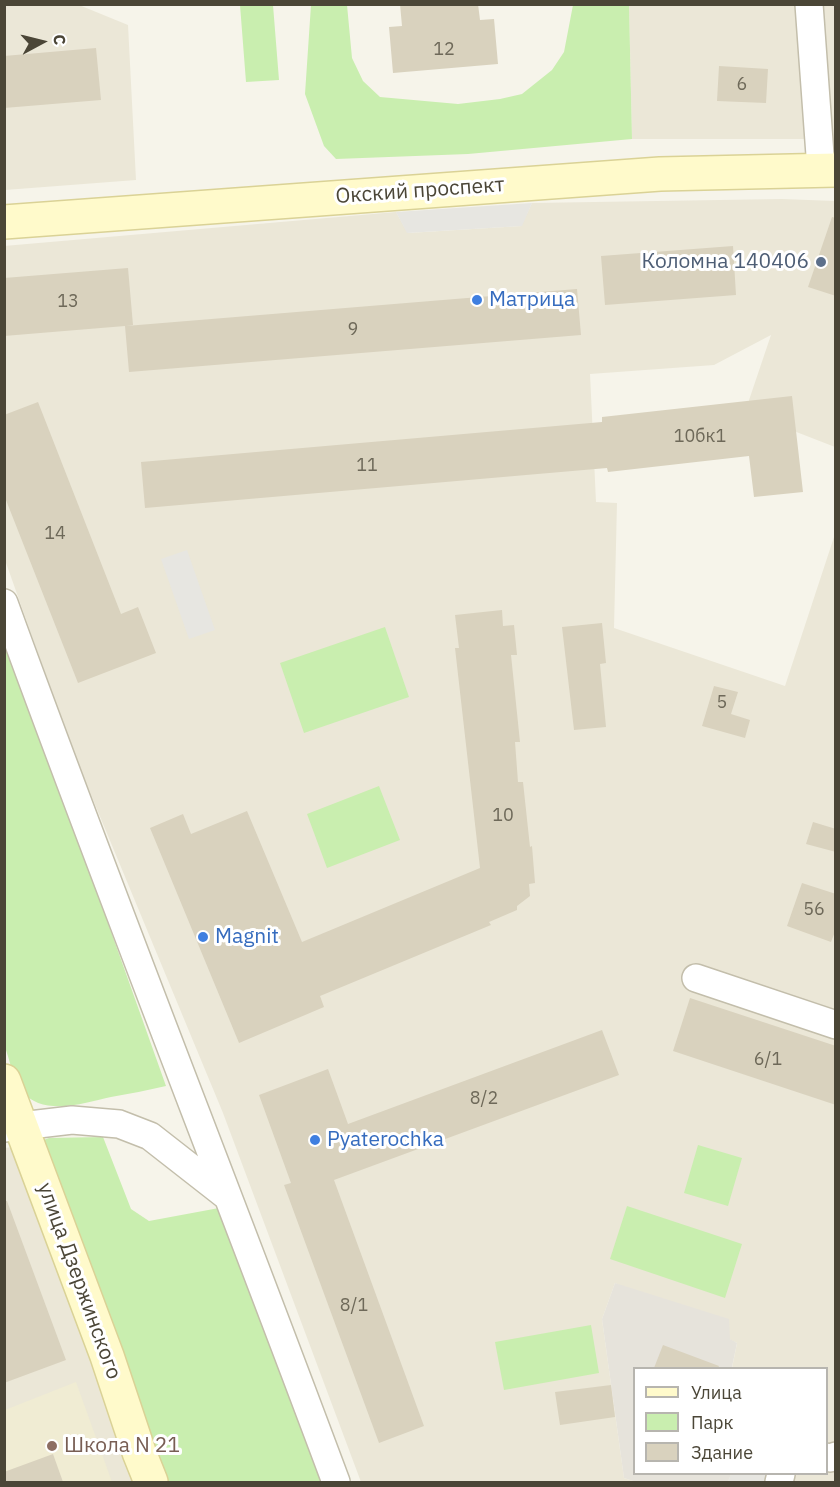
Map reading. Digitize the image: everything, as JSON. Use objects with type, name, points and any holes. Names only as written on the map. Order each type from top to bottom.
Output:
[{"type":"main road","name":"Окский проспект","points":[[4,222],[660,174],[828,170]]},
{"type":"main road","name":"улица Дзержинского","points":[[4,1081],[13,1128],[107,1356],[151,1482]]},
{"type":"street","points":[[809,4],[828,170]]},
{"type":"street","points":[[4,603],[82,815],[336,1482]]},
{"type":"street","points":[[696,978],[836,1025]]},
{"type":"street","points":[[13,1128],[72,1120],[119,1125],[150,1136],[230,1199]]},
{"type":"shaded area","points":[[5,5],[79,5],[128,25],[136,180],[5,190]]},
{"type":"shaded area","points":[[629,5],[835,5],[835,139],[632,139]]},
{"type":"shaded area","points":[[782,199],[835,201],[835,447],[745,412],[771,335],[714,365],[590,374],[596,502],[617,503],[614,628],[785,686],[835,534],[835,1482],[728,1482],[731,1475],[828,1475],[828,1367],[732,1367],[737,1343],[615,1283],[602,1319],[624,1478],[636,1482],[361,1482],[223,1113],[72,749],[5,560],[4,246],[396,212],[408,233],[521,226],[532,203]]},
{"type":"shaded area","points":[[532,203],[522,226],[407,233],[396,212]]},
{"type":"shaded area","points":[[187,550],[215,630],[189,639],[161,559]]},
{"type":"shaded area","points":[[14,1147],[135,1482],[5,1482],[4,1148]]},
{"type":"shaded area","points":[[615,1283],[729,1319],[730,1339],[737,1343],[732,1367],[633,1367],[633,1475],[731,1475],[728,1482],[636,1482],[624,1478],[602,1319]]},
{"type":"shaded area","name":"Школа N 21","points":[[76,1382],[112,1482],[5,1482],[5,1410]]},
{"type":"shaded area","points":[[731,1475],[769,1475],[766,1482],[728,1482]]},
{"type":"green space","points":[[240,5],[273,5],[279,80],[246,82]]},
{"type":"green space","points":[[311,5],[347,5],[352,58],[363,81],[380,97],[458,104],[522,94],[552,70],[564,52],[573,5],[629,5],[632,139],[468,154],[336,159],[324,146],[305,94]]},
{"type":"green space","points":[[385,627],[409,697],[304,733],[280,663]]},
{"type":"green space","points":[[5,639],[166,1086],[77,1105],[52,1106],[30,1099],[22,1091],[14,1075],[5,1047]]},
{"type":"green space","points":[[379,786],[400,840],[327,868],[307,814]]},
{"type":"green space","points":[[103,1137],[131,1209],[149,1221],[219,1208],[322,1482],[165,1482],[38,1142],[49,1138]]},
{"type":"green space","points":[[698,1145],[742,1158],[728,1206],[684,1193]]},
{"type":"green space","points":[[627,1206],[742,1244],[725,1298],[610,1259]]},
{"type":"green space","points":[[591,1325],[599,1373],[504,1390],[495,1342]]},
{"type":"building","points":[[400,4],[478,4],[480,20],[494,19],[498,64],[393,73],[389,27],[402,26]]},
{"type":"building","points":[[96,48],[101,100],[4,108],[4,56]]},
{"type":"building","points":[[719,66],[768,69],[766,103],[717,101]]},
{"type":"building","points":[[832,217],[836,218],[836,296],[808,287]]},
{"type":"building","points":[[733,246],[736,295],[605,305],[601,256]]},
{"type":"building","points":[[128,268],[133,325],[126,326],[577,289],[581,335],[129,372],[125,326],[4,336],[4,278]]},
{"type":"building","points":[[792,396],[803,492],[754,497],[749,456],[608,472],[607,468],[145,508],[141,462],[602,422],[602,417]]},
{"type":"building","points":[[38,402],[121,614],[138,607],[156,653],[78,683],[4,495],[4,415]]},
{"type":"building","points":[[502,610],[503,626],[514,625],[517,655],[511,655],[520,742],[515,742],[518,782],[523,782],[530,847],[532,846],[535,883],[529,884],[530,896],[517,906],[517,910],[489,922],[491,925],[320,996],[324,1007],[239,1043],[150,828],[183,814],[191,834],[247,811],[302,942],[480,868],[455,648],[459,648],[455,615]]},
{"type":"building","points":[[602,623],[606,663],[600,664],[606,727],[574,730],[562,627]]},
{"type":"building","points":[[714,686],[738,692],[731,714],[750,720],[745,738],[702,726]]},
{"type":"building","points":[[813,822],[836,829],[836,852],[806,844]]},
{"type":"building","points":[[802,883],[836,894],[836,929],[831,942],[787,926]]},
{"type":"building","points":[[690,998],[836,1046],[836,1105],[673,1051]]},
{"type":"building","points":[[602,1030],[619,1075],[334,1180],[424,1426],[379,1443],[284,1185],[291,1183],[259,1095],[328,1069],[348,1124]]},
{"type":"building","points":[[4,1201],[7,1201],[66,1360],[4,1383]]},
{"type":"building","points":[[663,1345],[719,1366],[718,1367],[654,1367]]},
{"type":"building","points":[[611,1385],[615,1417],[560,1425],[555,1392]]},
{"type":"building","points":[[53,1454],[63,1482],[4,1482],[4,1472]]},
{"type":"place","name":"Коломна 140406","points":[[821,262]]},
{"type":"place","name":"Матрица","points":[[477,300]]},
{"type":"place","name":"Magnit","points":[[203,937]]},
{"type":"place","name":"Pyaterochka","points":[[315,1140]]},
{"type":"place","name":"Школа N 21","points":[[52,1446]]}]
